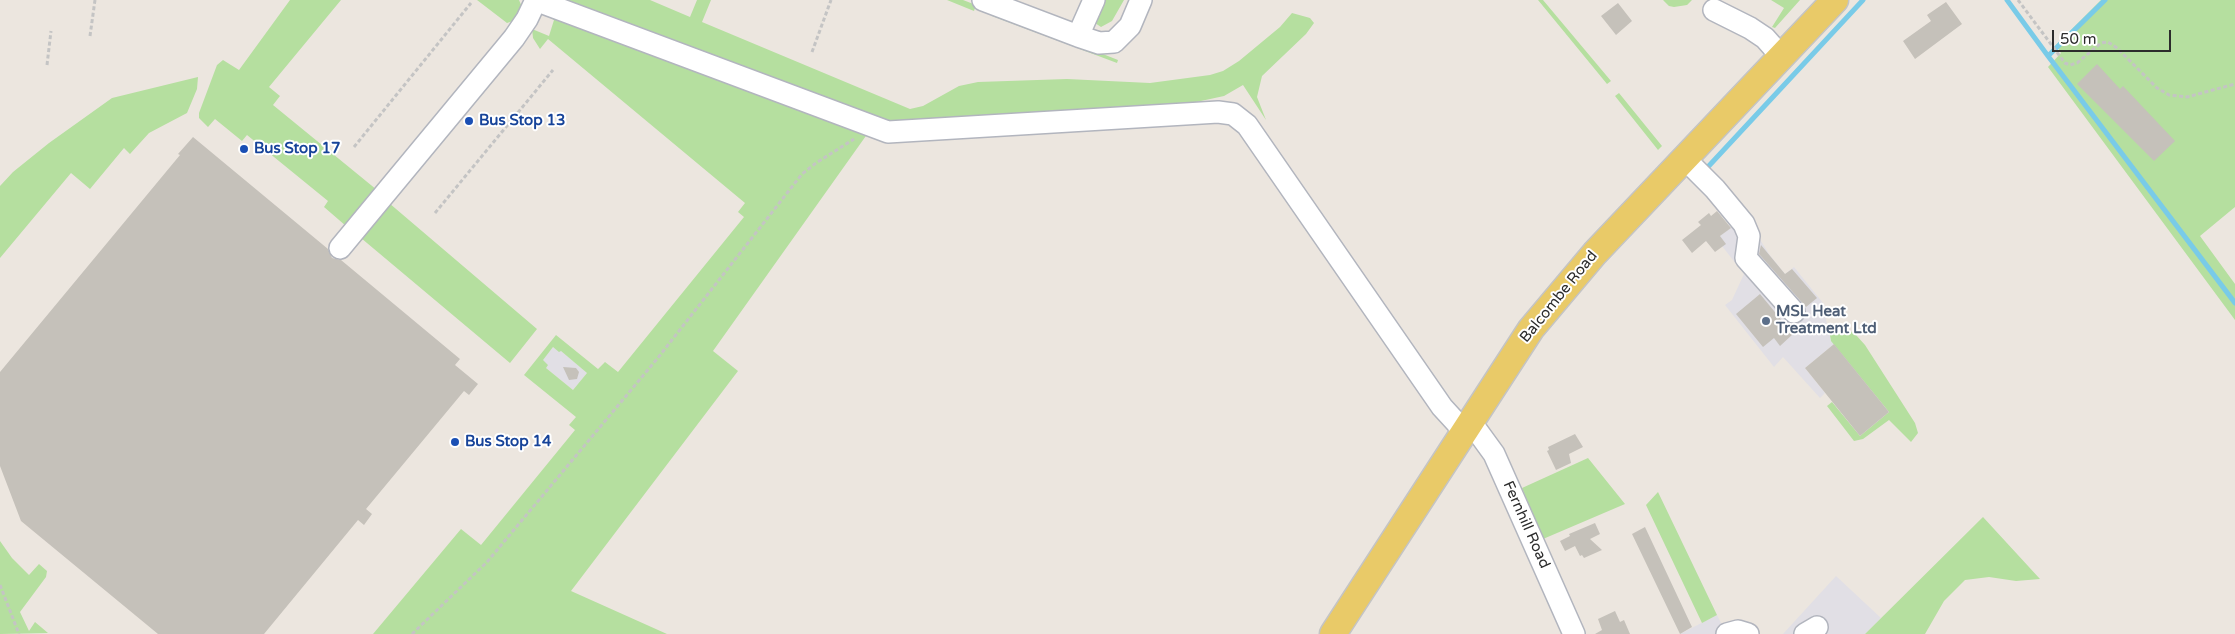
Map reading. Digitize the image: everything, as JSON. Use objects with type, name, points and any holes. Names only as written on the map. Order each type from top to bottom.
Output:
[{"type":"main road","name":"Balcombe Road","points":[[1333,634],[1531,329],[1594,253],[1834,0]]},
{"type":"street","points":[[340,248],[514,38],[527,19],[536,0]]},
{"type":"street","name":"Fernhill Road","points":[[536,0],[888,132],[1218,112],[1233,114],[1247,125],[1442,407],[1467,426],[1497,459],[1574,634]]},
{"type":"street","points":[[983,0],[1099,43],[1114,42],[1130,26],[1141,0]]},
{"type":"street","points":[[1078,36],[1094,0]]},
{"type":"street","points":[[1714,10],[1750,28],[1765,38],[1781,56]]},
{"type":"street","points":[[1684,158],[1715,189],[1744,224],[1749,236],[1745,254],[1747,260],[1794,312]]},
{"type":"street","points":[[1727,634],[1738,631],[1748,634]]},
{"type":"path","points":[[90,36],[95,0]]},
{"type":"path","points":[[812,52],[831,0]]},
{"type":"path","points":[[2018,0],[2065,63],[2074,65],[2101,43],[2108,42],[2117,48],[2157,88],[2175,97],[2198,95],[2235,84]]},
{"type":"path","points":[[354,147],[472,3]]},
{"type":"path","points":[[47,65],[51,31]]},
{"type":"path","points":[[435,213],[553,70]]},
{"type":"path","points":[[412,634],[487,562],[657,359],[802,174],[840,147],[861,136]]},
{"type":"path","points":[[0,585],[18,634]]},
{"type":"shaded area","points":[[1736,223],[1756,233],[1769,254],[1785,274],[1794,267],[1827,308],[1824,311],[1831,341],[1834,344],[1805,368],[1825,393],[1820,398],[1783,357],[1774,367],[1725,305],[1732,300],[1744,274],[1722,246],[1720,236]]},
{"type":"shaded area","points":[[553,347],[560,350],[587,373],[573,390],[546,368],[542,360]]},
{"type":"shaded area","points":[[1836,576],[1881,618],[1865,634],[1783,634]]},
{"type":"shaded area","points":[[1717,615],[1722,625],[1740,626],[1756,634],[1680,634]]},
{"type":"green space","points":[[290,0],[341,0],[269,87],[280,96],[273,105],[377,190],[346,226],[324,207],[328,201],[247,135],[242,141],[215,119],[208,127],[199,118],[199,113],[217,65],[223,60],[239,70]]},
{"type":"green space","points":[[477,0],[519,0],[522,7],[513,21],[507,23]]},
{"type":"green space","points":[[544,0],[650,0],[690,17],[697,0],[711,0],[702,22],[910,109],[923,106],[959,86],[978,82],[1067,79],[1150,83],[1210,75],[1223,71],[1239,61],[1280,27],[1292,13],[1310,18],[1314,23],[1306,34],[1262,76],[1257,97],[1266,120],[1243,85],[1224,96],[1187,104],[868,133],[713,351],[738,371],[571,591],[667,634],[373,634],[461,529],[481,545],[575,430],[569,425],[576,417],[524,375],[556,335],[598,369],[605,362],[618,372],[744,217],[738,212],[745,203],[548,39],[540,49],[533,38],[532,29],[549,36],[554,20],[540,11]],"holes":[[[553,347],[559,352],[561,351],[587,373],[573,390],[546,368],[548,365],[543,360]]]},
{"type":"green space","points":[[947,0],[963,0],[976,5],[974,11]]},
{"type":"green space","points":[[1100,0],[1124,0],[1112,21],[1101,27],[1095,23]]},
{"type":"green space","points":[[1538,0],[1543,0],[1611,81],[1607,84]]},
{"type":"green space","points":[[1663,0],[1692,0],[1687,5],[1674,7],[1669,6]]},
{"type":"green space","points":[[1771,0],[1800,0],[1775,28],[1772,27],[1784,8]]},
{"type":"green space","points":[[2101,0],[2235,0],[2235,207],[2200,236],[2235,284],[2235,320],[2048,67],[2061,53],[2056,45]]},
{"type":"green space","points":[[994,11],[1118,60],[1117,63],[992,16]]},
{"type":"green space","points":[[198,77],[197,89],[187,113],[149,133],[130,154],[124,148],[90,189],[71,173],[0,258],[0,186],[13,172],[49,143],[112,98]]},
{"type":"green space","points":[[1619,93],[1662,146],[1658,150],[1615,96]]},
{"type":"green space","points":[[389,203],[537,329],[510,363],[361,238]]},
{"type":"green space","points":[[1828,324],[1846,328],[1865,345],[1915,423],[1918,433],[1911,442],[1889,420],[1863,439],[1854,441],[1827,406],[1832,402],[1860,436],[1889,412],[1831,341]]},
{"type":"green space","points":[[1588,458],[1625,504],[1543,539],[1522,488]]},
{"type":"green space","points":[[1658,492],[1717,615],[1702,623],[1646,505]]},
{"type":"green space","points":[[1983,517],[2040,579],[2016,581],[1989,577],[1965,580],[1944,601],[1925,634],[1865,634]]},
{"type":"green space","points":[[0,541],[12,558],[29,575],[39,564],[47,571],[46,577],[20,612],[29,631],[35,622],[48,633],[0,634]]},
{"type":"building","points":[[1946,2],[1962,24],[1915,59],[1903,41],[1931,21],[1927,15]]},
{"type":"building","points":[[1618,3],[1632,21],[1616,35],[1601,16]]},
{"type":"building","points":[[2097,64],[2120,89],[2123,86],[2175,141],[2154,161],[2077,84]]},
{"type":"building","points":[[193,137],[328,249],[332,258],[341,260],[460,359],[455,365],[478,384],[469,395],[464,391],[366,509],[372,514],[364,525],[358,520],[264,634],[158,634],[21,521],[0,466],[0,372]]},
{"type":"building","points":[[1717,211],[1731,228],[1720,236],[1726,244],[1715,252],[1706,241],[1692,253],[1682,240],[1701,225],[1698,222],[1709,213],[1711,216]]},
{"type":"building","points":[[1761,245],[1785,274],[1792,269],[1817,298],[1806,307],[1759,254]]},
{"type":"building","points":[[1760,294],[1793,334],[1780,346],[1774,338],[1763,347],[1736,314]]},
{"type":"building","points":[[1834,344],[1889,412],[1860,436],[1805,368]]},
{"type":"building","points":[[563,367],[576,368],[579,372],[577,379],[569,380]]},
{"type":"building","points":[[1575,434],[1583,447],[1569,454],[1571,463],[1556,470],[1547,451],[1549,450],[1548,447]]},
{"type":"building","points":[[1595,523],[1600,534],[1590,539],[1602,550],[1584,558],[1582,555],[1580,556],[1575,546],[1565,551],[1560,541],[1570,536],[1569,534]]},
{"type":"building","points":[[1645,527],[1692,627],[1680,634],[1632,534]]},
{"type":"building","points":[[1615,611],[1620,622],[1624,620],[1630,634],[1595,634],[1602,630],[1598,619]]},
{"type":"waterway","points":[[1706,169],[1863,0]]},
{"type":"waterway","points":[[2007,0],[2048,56]]},
{"type":"waterway","points":[[2105,0],[2048,56],[2235,303]]},
{"type":"place","name":"Bus Stop 13","points":[[469,121]]},
{"type":"place","name":"Bus Stop 17","points":[[244,149]]},
{"type":"place","name":"MSL Heat Treatment Ltd","points":[[1766,321]]},
{"type":"place","name":"Bus Stop 14","points":[[455,442]]}]
